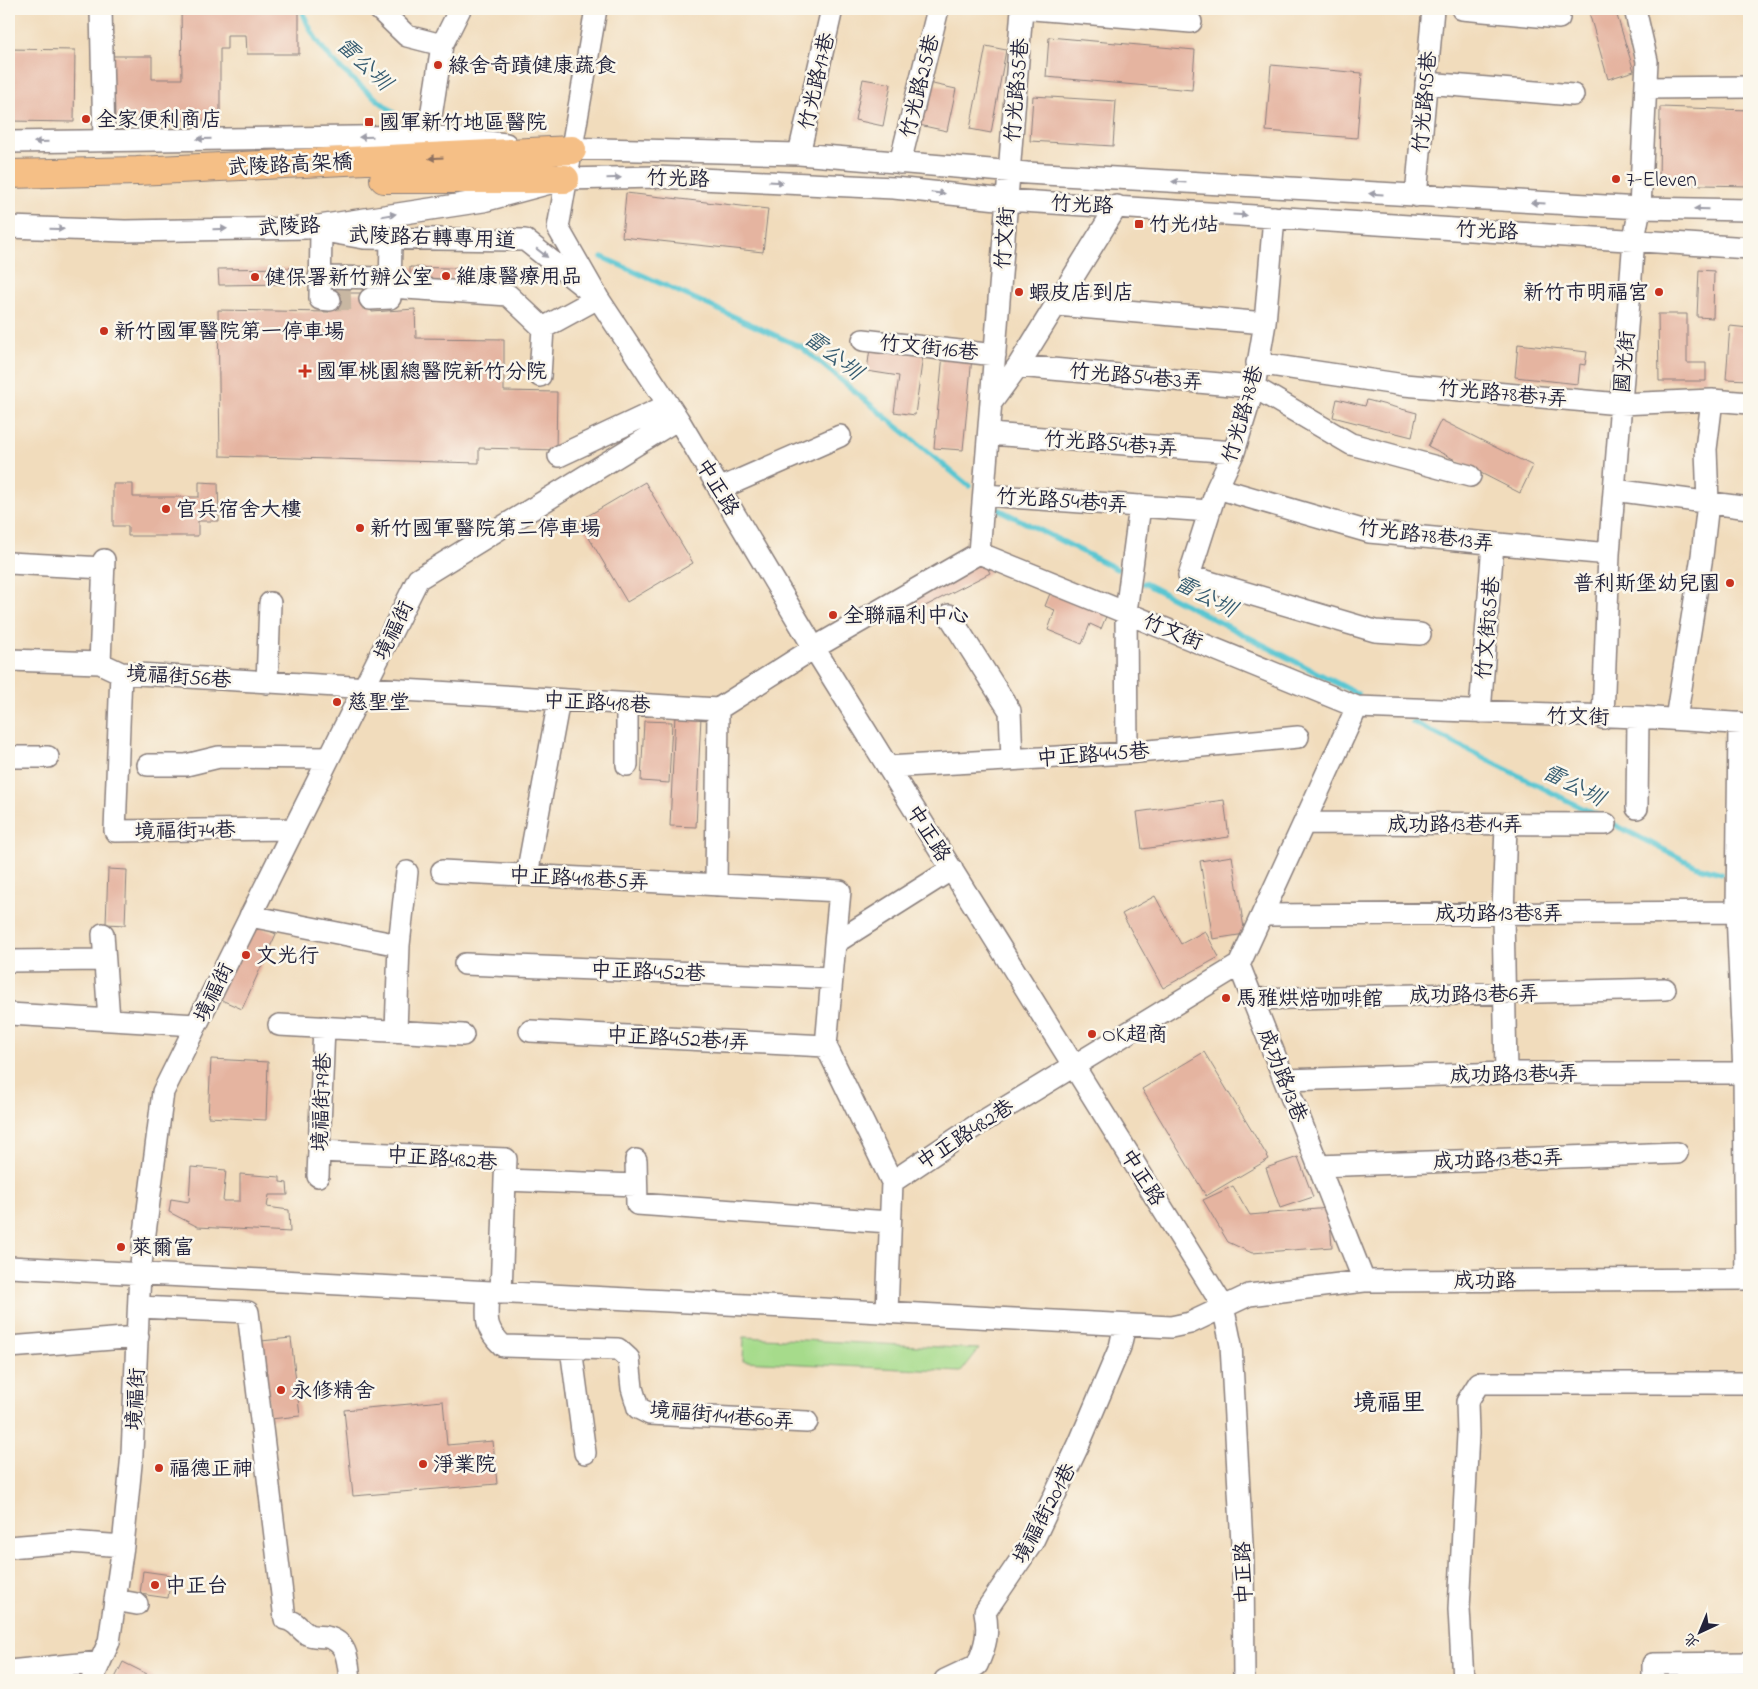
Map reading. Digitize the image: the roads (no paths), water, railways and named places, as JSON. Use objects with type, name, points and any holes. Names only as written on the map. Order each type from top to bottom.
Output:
[{"type":"highway","name":"武陵路高架橋","points":[[9,174],[147,171],[572,150]]},
{"type":"highway","name":"武陵路高架橋","points":[[9,190],[408,178],[565,179]]},
{"type":"street","points":[[101,9],[104,140]]},
{"type":"street","points":[[379,9],[407,36],[442,45]]},
{"type":"street","points":[[428,136],[442,45],[460,9]]},
{"type":"street","name":"中正路","points":[[596,9],[558,228],[598,298],[673,412],[814,648],[1223,1306],[1231,1345],[1240,1503],[1243,1562],[1244,1680]]},
{"type":"street","name":"竹光路17巷","points":[[799,154],[832,9]]},
{"type":"street","name":"竹光路25巷","points":[[900,163],[938,9]]},
{"type":"street","name":"竹光路35巷","points":[[1010,172],[1022,9]]},
{"type":"street","points":[[1033,9],[1191,22]]},
{"type":"street","name":"竹光路95巷","points":[[1416,196],[1433,9]]},
{"type":"street","points":[[1462,9],[1559,18]]},
{"type":"street","name":"國光街","points":[[1603,718],[1609,554],[1634,239],[1640,208],[1646,88],[1647,61],[1635,9]]},
{"type":"street","points":[[1426,84],[1573,95]]},
{"type":"street","points":[[1646,88],[1749,87]]},
{"type":"street","points":[[9,142],[428,136],[572,150]]},
{"type":"street","name":"竹光路","points":[[572,150],[799,154],[1010,172],[1416,196],[1640,208],[1749,210]]},
{"type":"street","name":"竹文街","points":[[1010,172],[979,553],[1356,707],[1603,718],[1638,717],[1744,723]]},
{"type":"street","name":"竹光路","points":[[565,179],[656,177],[874,187],[1007,200],[1634,239],[1749,248]]},
{"type":"street","name":"武陵路","points":[[9,227],[125,231],[314,229],[483,200],[565,179]]},
{"type":"street","points":[[991,403],[1018,366],[1117,206]]},
{"type":"street","name":"竹光路78巷","points":[[1274,217],[1265,323],[1254,387],[1234,452],[1217,488],[1189,576],[1375,631],[1420,634]]},
{"type":"street","points":[[314,229],[320,299],[330,300]]},
{"type":"street","name":"武陵路右轉專用道","points":[[314,229],[364,238],[525,240],[598,298]]},
{"type":"street","points":[[370,299],[390,298],[391,238]]},
{"type":"street","points":[[319,278],[391,282],[508,295],[543,328]]},
{"type":"street","points":[[543,328],[598,298]]},
{"type":"street","points":[[1057,305],[1265,323]]},
{"type":"street","points":[[540,376],[543,328]]},
{"type":"street","name":"竹文街16巷","points":[[863,340],[995,355]]},
{"type":"street","name":"竹光路78巷7弄","points":[[1257,363],[1404,385],[1620,404],[1712,400],[1749,403]]},
{"type":"street","name":"竹光路54巷3弄","points":[[1018,366],[1254,387]]},
{"type":"street","points":[[1254,387],[1351,444],[1470,476]]},
{"type":"street","points":[[1676,719],[1702,556],[1708,503],[1706,448],[1712,400]]},
{"type":"street","points":[[559,456],[673,412]]},
{"type":"street","name":"境福街","points":[[96,1671],[109,1642],[123,1546],[132,1454],[140,1272],[163,1092],[418,579],[673,412]]},
{"type":"street","name":"竹光路54巷7弄","points":[[989,434],[1234,452]]},
{"type":"street","points":[[719,489],[840,436]]},
{"type":"street","name":"竹光路78巷13弄","points":[[1217,488],[1369,532],[1609,554]]},
{"type":"street","points":[[1614,490],[1749,508]]},
{"type":"street","name":"竹光路54巷9弄","points":[[984,495],[1209,511]]},
{"type":"street","name":"竹光路54巷9弄","points":[[1127,753],[1126,612],[1140,506]]},
{"type":"street","name":"竹文街85巷","points":[[1480,712],[1493,544]]},
{"type":"street","points":[[716,885],[718,709],[814,648],[979,553]]},
{"type":"street","name":"境福街56巷","points":[[9,563],[104,564],[100,663],[121,673],[363,689]]},
{"type":"street","points":[[267,683],[270,602]]},
{"type":"street","points":[[949,615],[1010,711],[1012,760]]},
{"type":"street","points":[[9,660],[100,663]]},
{"type":"street","name":"境福街74巷","points":[[121,673],[115,831],[294,829]]},
{"type":"street","name":"中正路418巷","points":[[363,689],[718,709]]},
{"type":"street","points":[[527,875],[559,700]]},
{"type":"street","points":[[627,704],[627,765]]},
{"type":"street","points":[[1239,965],[1356,707]]},
{"type":"street","points":[[1637,808],[1638,717]]},
{"type":"street","points":[[1744,723],[1744,820],[1737,912],[1747,1073],[1748,1279]]},
{"type":"street","name":"中正路445巷","points":[[888,767],[1127,753],[1298,737]]},
{"type":"street","points":[[9,757],[48,757]]},
{"type":"street","points":[[148,765],[186,765],[219,757],[329,758]]},
{"type":"street","name":"成功路13巷14弄","points":[[1304,823],[1606,824]]},
{"type":"street","points":[[1506,825],[1503,913],[1506,1073]]},
{"type":"street","points":[[892,1182],[833,1065],[826,1046],[835,943],[952,870]]},
{"type":"street","name":"中正路418巷5弄","points":[[442,871],[840,891],[835,943]]},
{"type":"street","points":[[396,1031],[399,945],[406,872]]},
{"type":"street","name":"成功路13巷8弄","points":[[1262,915],[1737,912]]},
{"type":"street","points":[[250,916],[399,945]]},
{"type":"street","points":[[103,934],[110,1020]]},
{"type":"street","points":[[9,961],[104,960]]},
{"type":"street","name":"中正路452巷","points":[[464,964],[832,978]]},
{"type":"street","name":"中正路482巷","points":[[887,1312],[892,1182],[977,1125],[1239,965]]},
{"type":"street","name":"成功路13巷","points":[[1239,965],[1364,1281]]},
{"type":"street","name":"成功路13巷6弄","points":[[1253,1000],[1665,989]]},
{"type":"street","points":[[9,1014],[196,1025]]},
{"type":"street","name":"境福街79巷","points":[[279,1025],[463,1035]]},
{"type":"street","name":"境福街79巷","points":[[318,1176],[324,1028]]},
{"type":"street","name":"中正路452巷1弄","points":[[530,1030],[826,1046]]},
{"type":"street","name":"成功路13巷4弄","points":[[1285,1080],[1506,1073],[1747,1073]]},
{"type":"street","name":"中正路482巷","points":[[319,1151],[506,1159],[506,1180],[636,1185]]},
{"type":"street","name":"成功路13巷2弄","points":[[1318,1166],[1677,1153]]},
{"type":"street","points":[[636,1160],[636,1204],[889,1222]]},
{"type":"street","name":"境福街141巷60弄","points":[[506,1180],[494,1292],[487,1317],[490,1334],[503,1346],[618,1349],[626,1354],[629,1359],[632,1388],[638,1408],[650,1414],[807,1422]]},
{"type":"street","name":"成功路","points":[[9,1267],[140,1272],[1171,1327],[1190,1323],[1248,1294],[1364,1281],[1748,1279]]},
{"type":"street","points":[[139,1306],[248,1312],[285,1619],[293,1621],[308,1635],[329,1638],[340,1643],[347,1654],[350,1680]]},
{"type":"street","name":"境福街201巷","points":[[945,1680],[978,1665],[986,1645],[988,1627],[986,1612],[1032,1543],[1120,1347],[1125,1325]]},
{"type":"street","points":[[9,1347],[138,1337]]},
{"type":"street","points":[[572,1348],[585,1453]]},
{"type":"street","points":[[1463,1680],[1459,1609],[1468,1434],[1467,1402],[1479,1383],[1749,1383]]},
{"type":"street","points":[[9,1547],[70,1542],[123,1546]]},
{"type":"street","points":[[115,1600],[137,1604]]},
{"type":"street","points":[[1653,1680],[1653,1664],[1749,1663]]},
{"type":"street","points":[[9,1672],[96,1671]]},
{"type":"waterway","name":"雷公圳","points":[[302,9],[308,26],[328,55],[353,79],[394,113]]},
{"type":"waterway","name":"雷公圳","points":[[602,257],[801,347],[969,486]]},
{"type":"waterway","name":"雷公圳","points":[[998,509],[1117,569]]},
{"type":"waterway","name":"雷公圳","points":[[1144,583],[1358,694]]},
{"type":"waterway","name":"雷公圳","points":[[1413,722],[1598,816]]},
{"type":"waterway","name":"雷公圳","points":[[1611,823],[1696,866],[1721,873]]},
{"type":"tunnel","points":[[330,300],[370,299]]},
{"type":"place","name":"綠舍奇蹟健康蔬食","points":[[438,65]]},
{"type":"place","name":"全家便利商店","points":[[86,119]]},
{"type":"place","name":"國軍新竹地區醫院","points":[[369,122]]},
{"type":"place","name":"7-Eleven","points":[[1616,179]]},
{"type":"place","name":"竹光1站","points":[[1139,224]]},
{"type":"place","name":"維康醫療用品","points":[[446,276]]},
{"type":"place","name":"健保署新竹辦公室","points":[[255,277]]},
{"type":"place","name":"蝦皮店到店","points":[[1019,292]]},
{"type":"place","name":"新竹市明福宮","points":[[1659,292]]},
{"type":"place","name":"新竹國軍醫院第一停車場","points":[[104,331]]},
{"type":"place","name":"國軍桃園總醫院新竹分院","points":[[305,371]]},
{"type":"place","name":"官兵宿舍大樓","points":[[166,509]]},
{"type":"place","name":"新竹國軍醫院第二停車場","points":[[360,528]]},
{"type":"place","name":"普利斯堡幼兒園","points":[[1730,583]]},
{"type":"place","name":"全聯福利中心","points":[[833,615]]},
{"type":"place","name":"慈聖堂","points":[[337,702]]},
{"type":"place","name":"文光行","points":[[246,955]]},
{"type":"place","name":"馬雅烘焙咖啡館","points":[[1226,998]]},
{"type":"place","name":"OK超商","points":[[1092,1034]]},
{"type":"place","name":"萊爾富","points":[[121,1247]]},
{"type":"place","name":"永修精舍","points":[[281,1390]]},
{"type":"place","name":"淨業院","points":[[423,1464]]},
{"type":"place","name":"福德正神","points":[[159,1468]]},
{"type":"place","name":"中正台","points":[[155,1585]]},
{"type":"district","name":"境福里","points":[[1389,1402]]}]
